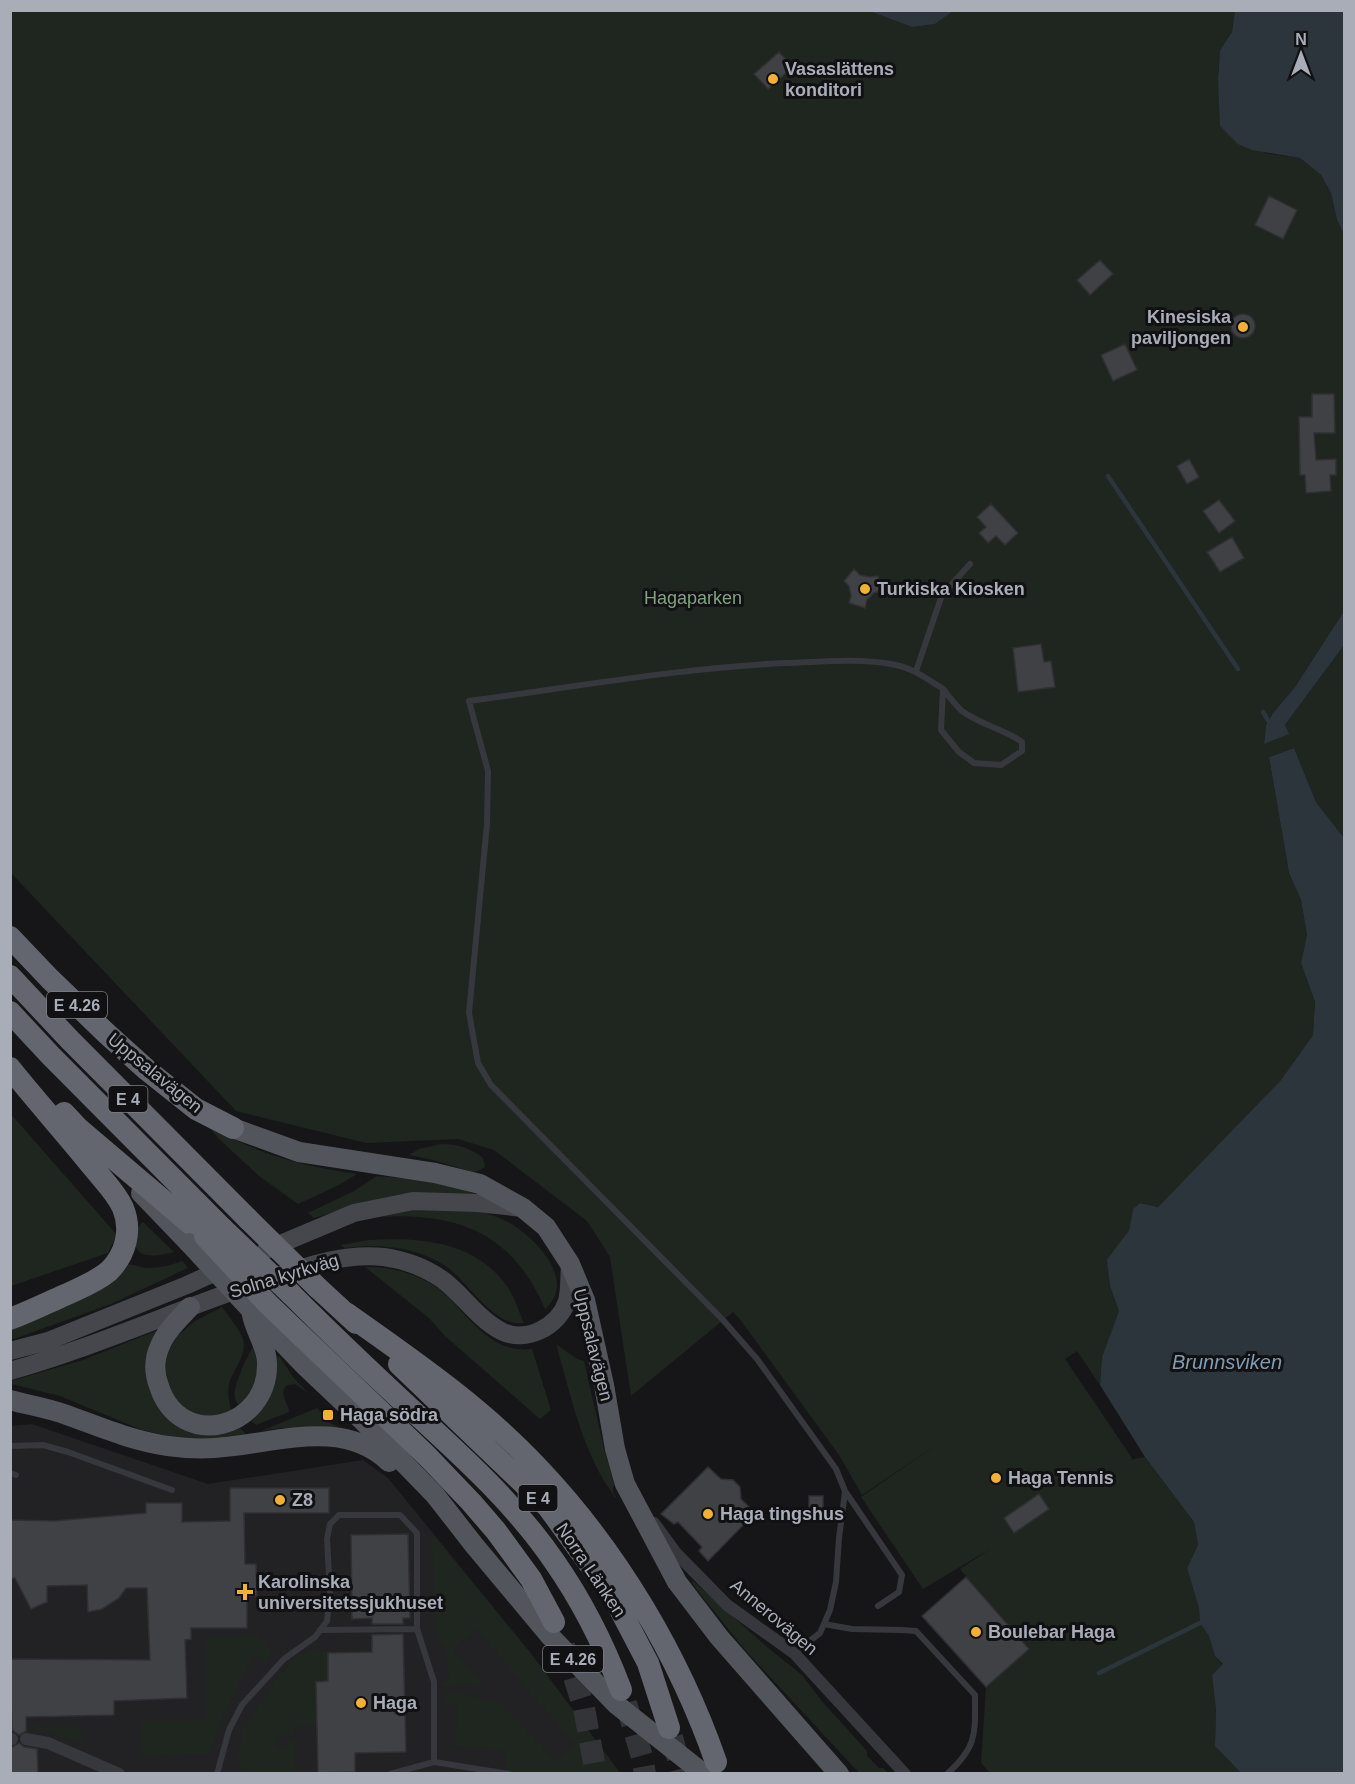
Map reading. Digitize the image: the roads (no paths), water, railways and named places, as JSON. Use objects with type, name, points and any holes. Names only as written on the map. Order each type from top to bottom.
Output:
[{"type":"highway","name":"Uppsalavägen","points":[[10,937],[50,979],[147,1070],[196,1109],[233,1128]]},
{"type":"highway","name":"Uppsalavägen","points":[[10,976],[69,1039],[317,1287]]},
{"type":"highway","name":"E 4","points":[[10,1012],[59,1064],[206,1236]]},
{"type":"highway","points":[[10,1056],[79,1128],[206,1236],[259,1306],[427,1456],[496,1531],[531,1579],[554,1623]]},
{"type":"highway","points":[[10,1068],[86,1157],[118,1200],[127,1224],[123,1250],[119,1259],[109,1270],[86,1286],[10,1320]]},
{"type":"highway","name":"Norra Länken","points":[[206,1236],[291,1294],[480,1473],[521,1518],[554,1560],[583,1607],[621,1690]]},
{"type":"highway","name":"Norra Länken","points":[[317,1287],[548,1507],[614,1598],[648,1663],[669,1728]]},
{"type":"highway","points":[[346,1313],[448,1386],[540,1469],[567,1500],[612,1560],[661,1638],[694,1706],[710,1768]]},
{"type":"main road","name":"Uppsalavägen","points":[[233,1128],[298,1152],[435,1173],[480,1184],[523,1209],[546,1227],[570,1264],[585,1300],[604,1385],[615,1449],[625,1485],[677,1582],[719,1637],[839,1773]]},
{"type":"main road","points":[[190,1307],[170,1329],[160,1345],[155,1372],[160,1391],[169,1407],[183,1419],[207,1426],[223,1424],[240,1417],[254,1405],[264,1389],[267,1359],[254,1327],[259,1306]]},
{"type":"main road","name":"E 4.26","points":[[259,1306],[305,1366],[427,1487],[550,1636],[617,1705],[710,1768]]},
{"type":"main road","points":[[10,1400],[61,1413],[120,1435],[168,1446],[213,1448],[295,1437],[345,1438],[369,1447],[383,1456],[438,1514],[459,1528]]},
{"type":"street","name":"Solna kyrkväg","points":[[10,1351],[59,1337],[354,1213],[413,1201],[467,1202],[523,1209]]},
{"type":"street","name":"Solna kyrkväg","points":[[10,1371],[57,1358],[211,1298],[310,1265],[349,1257],[384,1257],[414,1265],[443,1280],[481,1316],[501,1331],[515,1335],[531,1334],[549,1326],[559,1316],[568,1298],[570,1264]]},
{"type":"street","name":"Annerovägen","points":[[625,1485],[676,1553],[727,1605],[794,1653],[905,1773]]},
{"type":"street","points":[[27,1739],[48,1743],[115,1773]]},
{"type":"lane","points":[[916,671],[942,596],[970,564]]},
{"type":"lane","points":[[878,1606],[899,1592],[902,1575],[845,1491],[836,1469],[757,1359],[723,1320],[491,1085],[478,1063],[469,1013],[487,824],[488,771],[469,701],[669,673],[768,664],[846,660],[891,664],[916,671],[943,689],[961,710],[1023,742],[1023,751],[1001,765],[974,763],[959,752],[941,730],[943,689]]},
{"type":"lane","points":[[10,1446],[43,1445],[172,1490]]},
{"type":"lane","points":[[794,1653],[820,1633],[830,1610],[836,1582],[845,1491]]},
{"type":"lane","points":[[217,1773],[229,1730],[242,1705],[284,1659],[315,1637],[327,1621],[330,1593],[327,1539],[330,1524],[339,1515],[400,1515],[417,1533],[417,1629],[434,1682],[434,1762]]},
{"type":"lane","points":[[824,1624],[852,1629],[916,1631],[975,1695],[975,1733],[971,1745],[955,1767],[947,1773]]},
{"type":"lane","points":[[320,1630],[417,1629]]},
{"type":"lane","points":[[390,1773],[434,1762],[509,1773]]},
{"type":"water","points":[[1235,10],[1344,11],[1344,234],[1337,220],[1331,193],[1321,175],[1300,158],[1252,150],[1238,144],[1220,126],[1218,79],[1220,50],[1232,32]]},
{"type":"water","points":[[870,11],[953,11],[935,24],[912,27]]},
{"type":"water","points":[[1344,611],[1344,645],[1285,725],[1289,734],[1264,744],[1266,725],[1273,713],[1295,687]]},
{"type":"water","name":"Brunnsviken","points":[[1294,748],[1316,802],[1344,838],[1344,1773],[1241,1773],[1215,1746],[1216,1710],[1212,1675],[1223,1664],[1215,1656],[1209,1636],[1200,1623],[1199,1608],[1187,1568],[1198,1545],[1194,1522],[1145,1457],[1100,1385],[1102,1357],[1119,1311],[1110,1286],[1107,1260],[1129,1230],[1133,1209],[1140,1203],[1158,1207],[1281,1080],[1313,1035],[1315,1002],[1301,963],[1307,935],[1301,900],[1289,873],[1269,757]]},
{"type":"waterway","points":[[1108,476],[1238,669]]},
{"type":"waterway","points":[[1263,712],[1271,725]]},
{"type":"waterway","points":[[1099,1673],[1200,1623]]},
{"type":"tunnel","points":[[564,1646],[584,1708],[596,1774]]},
{"type":"tunnel","points":[[626,1703],[645,1774]]},
{"type":"tunnel","points":[[672,1737],[682,1774]]},
{"type":"place","name":"Vasaslättens konditori","points":[[773,79]]},
{"type":"place","name":"Kinesiska paviljongen","points":[[1243,327]]},
{"type":"place","name":"Turkiska Kiosken","points":[[865,589]]},
{"type":"place","name":"Haga södra","points":[[328,1415]]},
{"type":"place","name":"Haga Tennis","points":[[996,1478]]},
{"type":"place","name":"Z8","points":[[280,1500]]},
{"type":"place","name":"Haga tingshus","points":[[708,1514]]},
{"type":"place","name":"Karolinska universitetssjukhuset","points":[[245,1592]]},
{"type":"place","name":"Boulebar Haga","points":[[976,1632]]},
{"type":"place","name":"Haga","points":[[361,1703]]},
{"type":"park label","name":"Hagaparken","points":[[693,598]]}]
